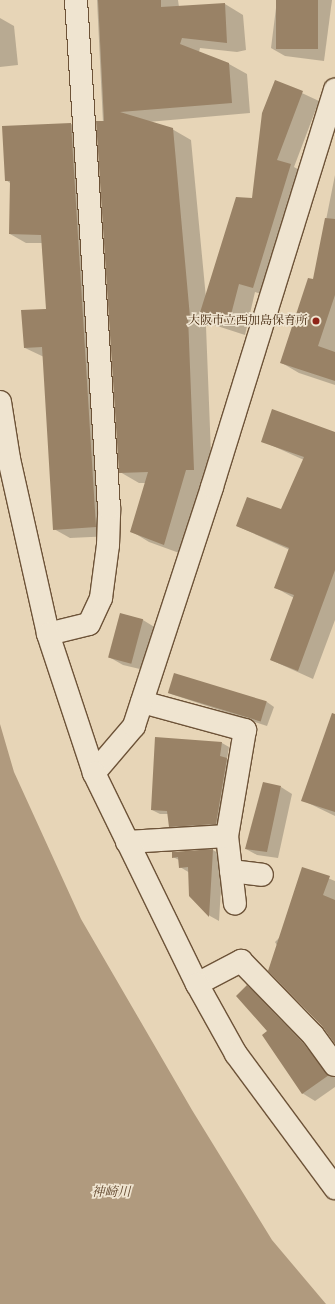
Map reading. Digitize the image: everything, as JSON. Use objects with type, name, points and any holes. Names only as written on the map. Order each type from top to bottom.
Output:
[{"type":"street","points":[[48,634],[89,624],[101,598],[108,545],[109,508],[76,0]]},
{"type":"street","points":[[94,773],[134,726],[335,90]]},
{"type":"street","points":[[0,402],[9,459],[48,634],[94,773],[197,984],[236,1054],[335,1188]]},
{"type":"street","points":[[142,702],[245,730],[227,836],[235,904]]},
{"type":"street","points":[[127,842],[227,836]]},
{"type":"street","points":[[231,871],[262,875]]},
{"type":"street","points":[[197,984],[241,962],[313,1035],[335,1065]]},
{"type":"water","name":"神崎川","points":[[0,724],[14,772],[81,919],[192,1110],[272,1240],[326,1304],[0,1304]]},
{"type":"building","points":[[98,0],[161,0],[161,7],[225,3],[227,43],[182,38],[180,44],[229,63],[232,103],[120,112],[173,128],[190,317],[188,316],[194,470],[186,470],[164,545],[130,532],[148,472],[119,473],[96,121],[104,121]]},
{"type":"building","points":[[276,0],[318,0],[318,49],[276,49]]},
{"type":"building","points":[[275,80],[303,91],[277,160],[291,164],[253,288],[239,284],[228,326],[198,319],[236,197],[252,198],[262,113]]},
{"type":"building","points":[[71,123],[96,527],[53,530],[42,347],[24,348],[21,310],[46,309],[41,235],[9,234],[10,181],[5,181],[2,126]]},
{"type":"building","points":[[325,218],[335,219],[335,295],[318,346],[335,352],[335,381],[280,363],[308,278],[313,279]]},
{"type":"building","points":[[272,409],[335,432],[335,570],[298,671],[270,660],[294,595],[274,588],[289,548],[236,526],[247,497],[281,509],[304,457],[261,442]]},
{"type":"building","points":[[120,613],[143,619],[131,664],[108,657]]},
{"type":"building","points":[[174,673],[267,701],[261,721],[168,693]]},
{"type":"building","points":[[332,713],[335,714],[335,812],[301,801]]},
{"type":"building","points":[[155,737],[222,742],[220,756],[227,758],[216,824],[169,827],[167,811],[151,810]]},
{"type":"building","points":[[263,782],[281,786],[267,852],[245,849]]},
{"type":"building","points":[[213,849],[209,917],[189,896],[188,867],[179,868],[178,857],[172,858],[172,852]]},
{"type":"building","points":[[302,867],[330,876],[323,895],[335,900],[335,1044],[322,1026],[268,971]]},
{"type":"building","points":[[247,985],[303,1043],[329,1075],[302,1094],[262,1035],[267,1031],[236,996]]},
{"type":"place","name":"大阪市立西加島保育所","points":[[316,321]]}]
